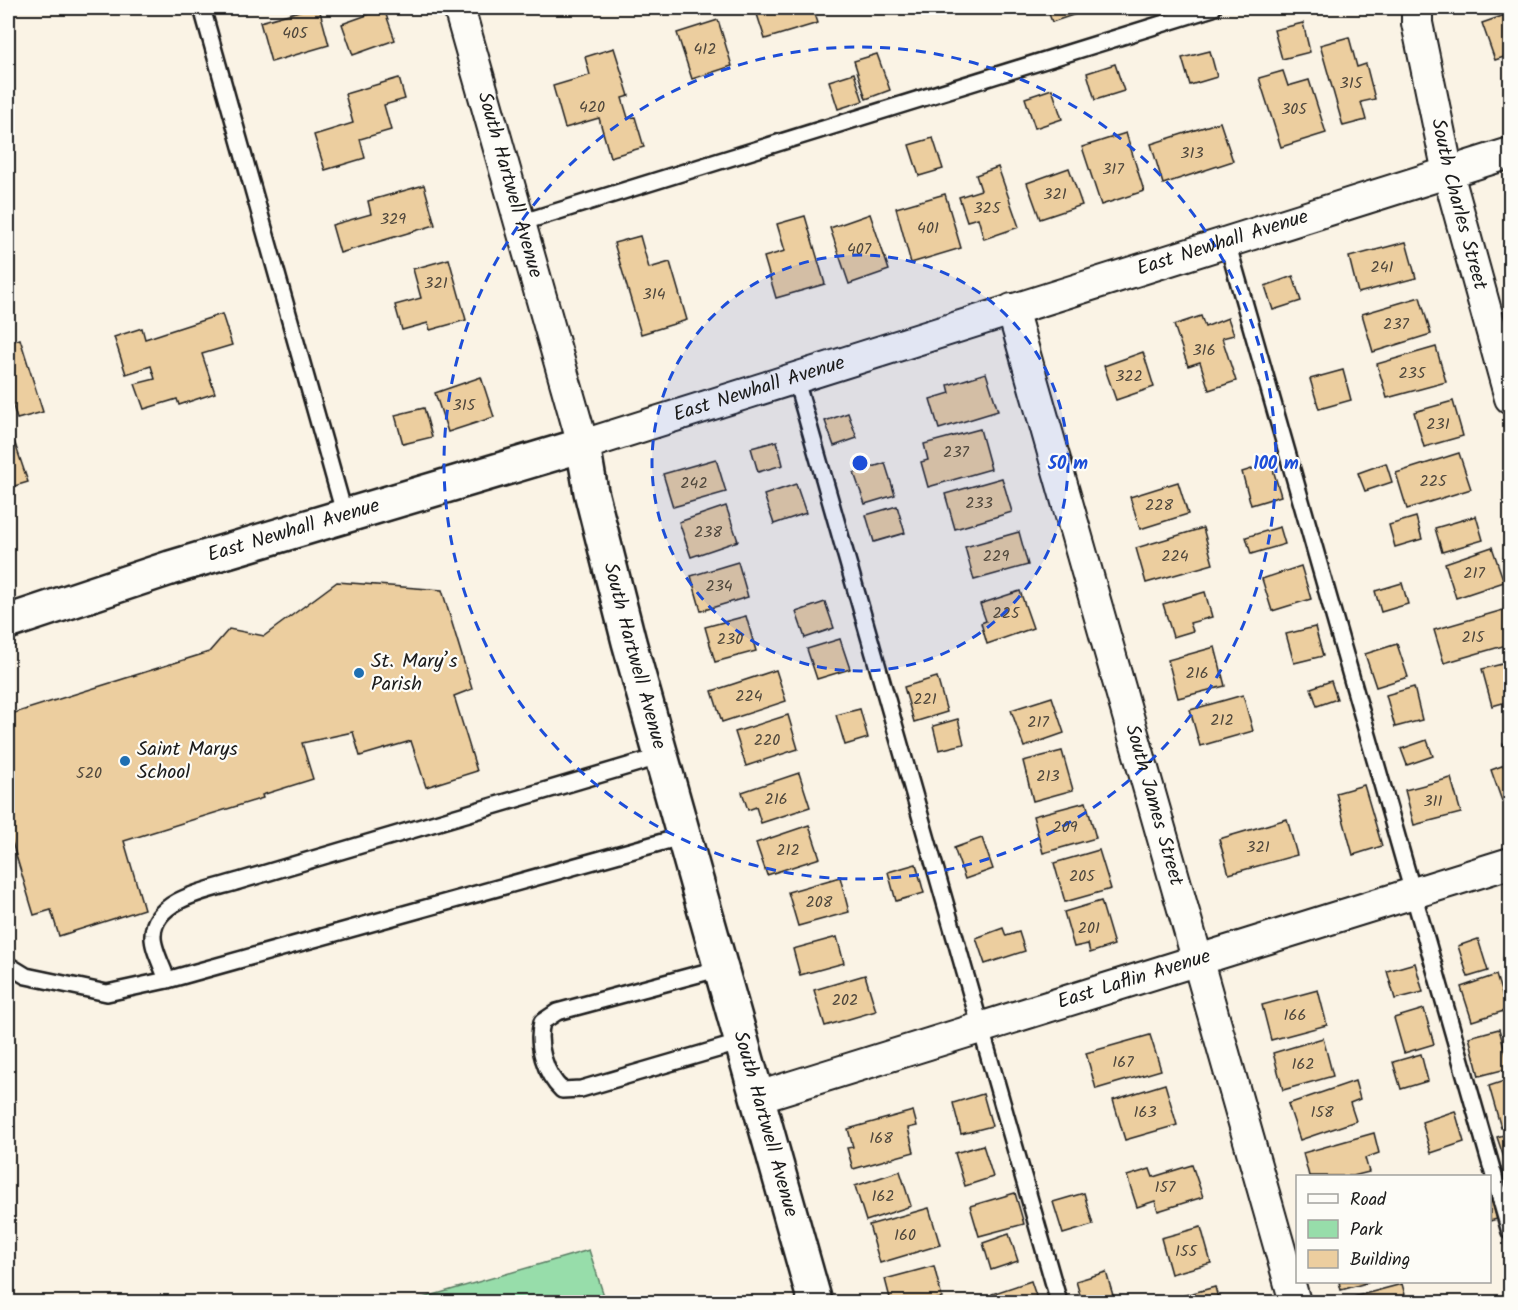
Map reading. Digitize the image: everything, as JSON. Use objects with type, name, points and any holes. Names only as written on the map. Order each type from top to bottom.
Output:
[{"type":"street","name":"South Hartwell Avenue","points":[[459,8],[583,445],[591,492],[662,756],[815,1302]]},
{"type":"street","name":"South Charles Street","points":[[1417,8],[1417,23],[1448,173],[1510,398]]},
{"type":"street","name":"East Newhall Avenue","points":[[8,622],[170,568],[583,445],[1510,153]]},
{"type":"street","name":"South James Street","points":[[1012,309],[1295,1302]]},
{"type":"street","name":"East Laflin Avenue","points":[[758,1097],[1510,863]]},
{"type":"lane","points":[[202,8],[345,516]]},
{"type":"lane","points":[[520,223],[1213,8]]},
{"type":"lane","points":[[1227,242],[1415,893],[1510,1232]]},
{"type":"lane","points":[[795,377],[1059,1302]]},
{"type":"lane","points":[[167,980],[153,936],[159,915],[175,902],[250,877],[662,756]]},
{"type":"lane","points":[[8,965],[26,976],[107,993],[167,980],[684,836]]},
{"type":"lane","points":[[721,968],[557,1012],[542,1022],[538,1037],[551,1080],[562,1090],[581,1089],[742,1042]]},
{"type":"green space","points":[[589,1250],[606,1302],[409,1302]]},
{"type":"building","points":[[310,8],[319,8],[329,45],[271,62],[260,22]]},
{"type":"building","points":[[755,8],[813,8],[818,23],[765,39]]},
{"type":"building","points":[[991,8],[1016,8],[993,14]]},
{"type":"building","points":[[1047,8],[1080,8],[1082,12],[1052,22]]},
{"type":"building","points":[[1506,8],[1510,8],[1510,55],[1495,60],[1482,23],[1508,14]]},
{"type":"building","points":[[384,9],[395,40],[353,55],[342,24]]},
{"type":"building","points":[[718,20],[732,66],[692,79],[677,33]]},
{"type":"building","points":[[1303,23],[1310,52],[1282,59],[1274,30]]},
{"type":"building","points":[[1349,37],[1357,67],[1366,64],[1375,99],[1361,102],[1366,120],[1343,126],[1320,45]]},
{"type":"building","points":[[614,48],[629,96],[622,98],[628,118],[635,117],[644,147],[610,157],[599,118],[565,128],[553,86],[590,75],[585,57]]},
{"type":"building","points":[[1210,51],[1217,77],[1190,85],[1182,58]]},
{"type":"building","points":[[877,54],[890,90],[866,99],[854,61]]},
{"type":"building","points":[[1115,64],[1124,91],[1095,100],[1087,73]]},
{"type":"building","points":[[1283,71],[1288,86],[1309,80],[1326,133],[1281,147],[1259,78]]},
{"type":"building","points":[[854,73],[863,101],[838,109],[829,81]]},
{"type":"building","points":[[399,78],[405,99],[384,105],[391,130],[360,139],[365,158],[325,170],[314,135],[353,123],[345,94]]},
{"type":"building","points":[[1052,89],[1062,119],[1035,128],[1025,98]]},
{"type":"building","points":[[1220,122],[1233,161],[1163,184],[1151,144]]},
{"type":"building","points":[[1126,133],[1144,191],[1101,205],[1082,147]]},
{"type":"building","points":[[933,138],[943,169],[919,176],[909,145]]},
{"type":"building","points":[[998,167],[1019,227],[984,239],[978,218],[967,221],[959,197],[981,190],[976,175]]},
{"type":"building","points":[[1069,168],[1082,205],[1040,219],[1027,183]]},
{"type":"building","points":[[424,185],[435,225],[340,253],[332,225],[371,214],[368,201]]},
{"type":"building","points":[[945,194],[961,248],[911,263],[896,208]]},
{"type":"building","points":[[870,214],[889,270],[849,284],[830,228]]},
{"type":"building","points":[[805,216],[825,284],[776,298],[764,257],[785,251],[777,224]]},
{"type":"building","points":[[640,236],[649,268],[670,262],[687,320],[641,334],[614,243]]},
{"type":"building","points":[[1406,242],[1416,278],[1358,293],[1349,257]]},
{"type":"building","points":[[449,259],[466,320],[430,330],[428,323],[402,330],[395,305],[421,298],[413,269]]},
{"type":"building","points":[[1293,276],[1301,301],[1273,310],[1265,286]]},
{"type":"building","points":[[1420,297],[1431,334],[1373,352],[1362,314]]},
{"type":"building","points":[[222,314],[232,345],[202,354],[215,393],[179,405],[177,399],[144,409],[135,384],[155,379],[151,366],[126,374],[114,337],[142,328],[145,339]]},
{"type":"building","points":[[1201,316],[1205,327],[1228,318],[1234,335],[1222,338],[1236,381],[1209,390],[1200,362],[1188,366],[1174,325]]},
{"type":"building","points":[[20,339],[43,412],[17,419],[10,396],[8,397],[8,343]]},
{"type":"building","points":[[1436,347],[1446,382],[1387,398],[1377,364]]},
{"type":"building","points":[[1143,352],[1154,387],[1116,400],[1104,366]]},
{"type":"building","points":[[1343,370],[1351,400],[1319,409],[1310,379]]},
{"type":"building","points":[[986,373],[998,411],[939,429],[930,399],[950,393],[948,385]]},
{"type":"building","points":[[481,377],[494,417],[448,432],[435,393]]},
{"type":"building","points":[[1453,401],[1463,436],[1424,447],[1414,412]]},
{"type":"building","points":[[424,408],[432,437],[403,444],[395,415]]},
{"type":"building","points":[[848,413],[857,438],[834,446],[825,421]]},
{"type":"building","points":[[8,423],[28,482],[8,488]]},
{"type":"building","points":[[980,429],[991,469],[928,487],[921,462],[928,460],[924,444]]},
{"type":"building","points":[[777,441],[783,465],[758,472],[751,448]]},
{"type":"building","points":[[1459,453],[1471,489],[1407,509],[1396,473]]},
{"type":"building","points":[[716,459],[726,492],[673,507],[663,474]]},
{"type":"building","points":[[885,463],[895,495],[865,504],[854,473]]},
{"type":"building","points":[[1271,463],[1281,496],[1251,505],[1242,472]]},
{"type":"building","points":[[1386,463],[1392,482],[1365,491],[1358,473]]},
{"type":"building","points":[[1002,478],[1012,512],[955,529],[945,494]]},
{"type":"building","points":[[1178,482],[1188,514],[1140,529],[1130,497]]},
{"type":"building","points":[[796,484],[806,513],[774,524],[764,495]]},
{"type":"building","points":[[726,506],[738,541],[691,557],[679,522]]},
{"type":"building","points":[[897,506],[905,533],[874,542],[866,515]]},
{"type":"building","points":[[1476,516],[1483,540],[1442,552],[1435,528]]},
{"type":"building","points":[[1416,517],[1422,539],[1395,547],[1389,525]]},
{"type":"building","points":[[1280,527],[1285,544],[1251,554],[1246,537]]},
{"type":"building","points":[[1203,528],[1213,564],[1146,583],[1136,548]]},
{"type":"building","points":[[1019,532],[1028,565],[974,580],[965,547]]},
{"type":"building","points":[[1492,547],[1504,582],[1456,598],[1445,563]]},
{"type":"building","points":[[738,562],[748,597],[701,611],[691,576]]},
{"type":"building","points":[[1301,566],[1311,599],[1272,611],[1262,579]]},
{"type":"building","points":[[337,582],[442,590],[472,689],[454,696],[477,771],[426,787],[411,741],[360,756],[353,732],[302,743],[313,779],[262,795],[263,798],[124,841],[144,909],[59,936],[51,910],[34,915],[8,829],[8,715],[209,652],[229,629],[264,636]]},
{"type":"building","points":[[1402,583],[1408,604],[1381,612],[1375,591]]},
{"type":"building","points":[[1020,591],[1033,628],[987,644],[981,623],[986,621],[980,604]]},
{"type":"building","points":[[1205,592],[1212,617],[1190,623],[1193,631],[1173,637],[1163,604]]},
{"type":"building","points":[[825,602],[834,628],[805,638],[796,612]]},
{"type":"building","points":[[1510,608],[1510,644],[1444,663],[1434,630]]},
{"type":"building","points":[[746,616],[756,651],[715,662],[705,627]]},
{"type":"building","points":[[1315,627],[1323,656],[1294,663],[1286,634]]},
{"type":"building","points":[[840,639],[850,669],[817,679],[807,649]]},
{"type":"building","points":[[1397,644],[1408,677],[1376,687],[1365,654]]},
{"type":"building","points":[[1215,647],[1225,686],[1178,698],[1168,660]]},
{"type":"building","points":[[1510,662],[1510,701],[1492,706],[1482,669]]},
{"type":"building","points":[[776,670],[786,701],[722,722],[712,691]]},
{"type":"building","points":[[937,677],[947,712],[914,722],[904,687]]},
{"type":"building","points":[[1331,681],[1337,699],[1317,706],[1311,688]]},
{"type":"building","points":[[1414,687],[1422,720],[1395,727],[1386,695]]},
{"type":"building","points":[[1243,695],[1253,731],[1200,746],[1190,710]]},
{"type":"building","points":[[1052,697],[1064,733],[1024,747],[1011,710]]},
{"type":"building","points":[[860,709],[868,738],[845,745],[836,715]]},
{"type":"building","points":[[788,715],[798,749],[746,766],[735,732]]},
{"type":"building","points":[[958,719],[964,744],[939,750],[933,726]]},
{"type":"building","points":[[1427,740],[1433,756],[1407,765],[1401,749]]},
{"type":"building","points":[[1510,741],[1510,763],[1503,744]]},
{"type":"building","points":[[1062,751],[1073,790],[1033,801],[1023,761]]},
{"type":"building","points":[[1510,763],[1510,798],[1502,801],[1491,770]]},
{"type":"building","points":[[799,773],[810,807],[761,823],[756,807],[748,810],[742,792]]},
{"type":"building","points":[[1451,778],[1461,813],[1414,825],[1405,790]]},
{"type":"building","points":[[1364,785],[1382,846],[1353,855],[1336,793]]},
{"type":"building","points":[[1086,802],[1096,838],[1043,853],[1033,816]]},
{"type":"building","points":[[1287,819],[1297,855],[1229,874],[1219,839]]},
{"type":"building","points":[[809,825],[820,858],[767,875],[756,843]]},
{"type":"building","points":[[982,838],[993,869],[965,879],[954,848]]},
{"type":"building","points":[[1099,850],[1111,889],[1065,902],[1054,863]]},
{"type":"building","points":[[916,864],[924,893],[896,901],[888,872]]},
{"type":"building","points":[[840,877],[849,912],[798,926],[788,892]]},
{"type":"building","points":[[1101,901],[1114,945],[1090,953],[1088,944],[1074,947],[1064,912]]},
{"type":"building","points":[[1003,928],[1006,936],[1019,932],[1025,951],[985,964],[976,938]]},
{"type":"building","points":[[837,937],[844,963],[800,975],[793,949]]},
{"type":"building","points":[[1478,939],[1488,971],[1468,977],[1458,946]]},
{"type":"building","points":[[1415,963],[1423,992],[1395,999],[1387,971]]},
{"type":"building","points":[[865,975],[876,1011],[825,1026],[814,990]]},
{"type":"building","points":[[1496,975],[1507,1010],[1472,1021],[1461,987]]},
{"type":"building","points":[[1318,990],[1327,1025],[1271,1040],[1262,1005]]},
{"type":"building","points":[[1424,1009],[1434,1044],[1404,1053],[1394,1018]]},
{"type":"building","points":[[1499,1029],[1510,1068],[1479,1076],[1469,1037]]},
{"type":"building","points":[[1150,1035],[1161,1070],[1096,1089],[1086,1053]]},
{"type":"building","points":[[1323,1038],[1333,1076],[1283,1090],[1273,1053]]},
{"type":"building","points":[[1421,1054],[1428,1081],[1401,1089],[1393,1062]]},
{"type":"building","points":[[1510,1079],[1510,1125],[1501,1128],[1489,1086]]},
{"type":"building","points":[[1355,1081],[1360,1099],[1350,1103],[1356,1121],[1300,1140],[1288,1104]]},
{"type":"building","points":[[1165,1084],[1177,1125],[1125,1140],[1113,1100]]},
{"type":"building","points":[[983,1094],[992,1126],[961,1134],[953,1103]]},
{"type":"building","points":[[913,1111],[917,1126],[908,1128],[914,1152],[853,1169],[847,1148],[853,1147],[848,1129]]},
{"type":"building","points":[[1455,1111],[1464,1142],[1431,1153],[1422,1122]]},
{"type":"building","points":[[1374,1133],[1379,1153],[1365,1158],[1369,1172],[1357,1175],[1309,1175],[1303,1153]]},
{"type":"building","points":[[1510,1133],[1510,1160],[1505,1161],[1497,1137]]},
{"type":"building","points":[[983,1145],[993,1177],[965,1186],[955,1153]]},
{"type":"building","points":[[1192,1165],[1203,1197],[1158,1211],[1155,1201],[1137,1207],[1127,1176],[1150,1169],[1153,1177]]},
{"type":"building","points":[[900,1171],[911,1206],[866,1221],[855,1186]]},
{"type":"building","points":[[1510,1184],[1510,1200],[1506,1185]]},
{"type":"building","points":[[1015,1193],[1024,1224],[979,1236],[970,1206]]},
{"type":"building","points":[[1084,1193],[1093,1225],[1063,1234],[1053,1202]]},
{"type":"building","points":[[1491,1198],[1497,1219],[1491,1221]]},
{"type":"building","points":[[929,1208],[940,1245],[880,1263],[869,1225]]},
{"type":"building","points":[[1201,1227],[1211,1263],[1171,1274],[1161,1238]]},
{"type":"building","points":[[1009,1234],[1018,1261],[991,1270],[983,1243]]},
{"type":"building","points":[[934,1266],[942,1298],[926,1302],[891,1302],[885,1279]]},
{"type":"building","points":[[1106,1272],[1115,1302],[1082,1302],[1076,1281]]},
{"type":"building","points":[[1031,1281],[1038,1302],[995,1302],[992,1294]]},
{"type":"building","points":[[1339,1283],[1366,1283],[1341,1290]]},
{"type":"building","points":[[1402,1284],[1407,1302],[1343,1302],[1342,1300]]},
{"type":"building","points":[[1215,1287],[1219,1302],[1168,1302],[1167,1300]]},
{"type":"building","points":[[1508,1296],[1510,1302],[1481,1302]]},
{"type":"place","name":"St. Mary’s Parish","points":[[359,673]]},
{"type":"place","name":"Saint Marys School","points":[[125,761]]}]
